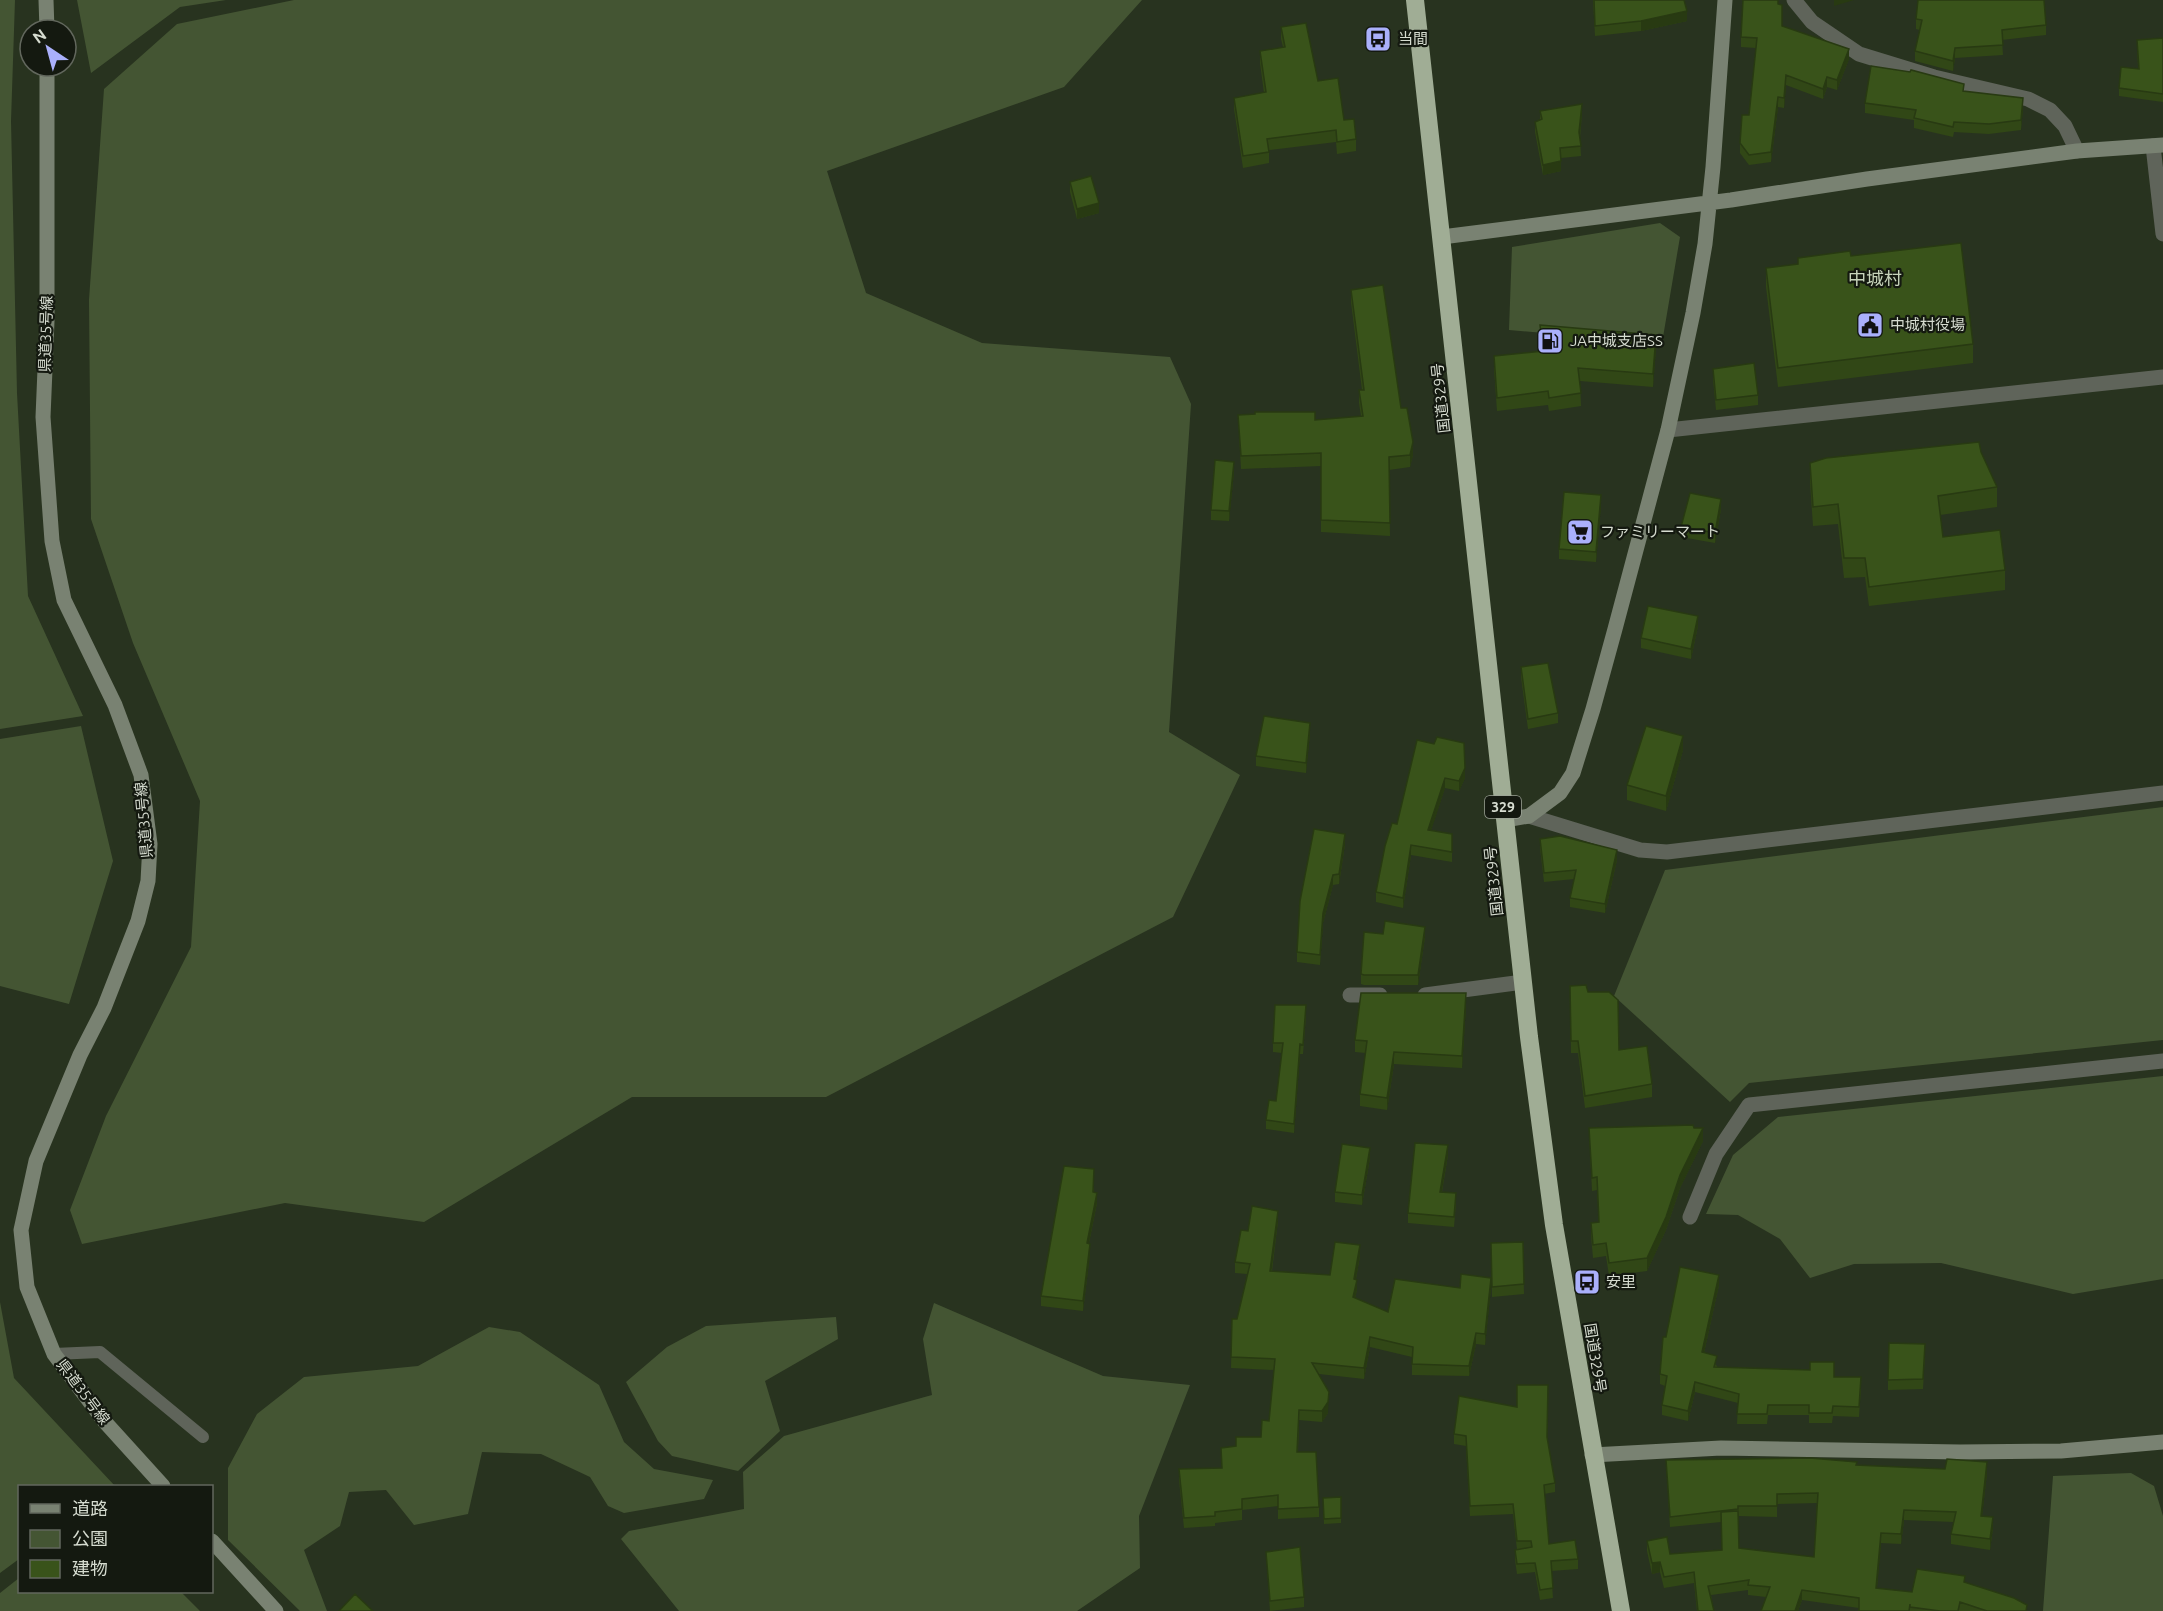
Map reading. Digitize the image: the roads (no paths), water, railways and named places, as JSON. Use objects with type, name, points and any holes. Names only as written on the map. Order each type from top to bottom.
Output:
[{"type":"highway","name":"国道329号","points":[[1415,0],[1523,982],[1554,1225],[1592,1455],[1621,1611]]},
{"type":"street","points":[[46,0],[47,18]]},
{"type":"street","points":[[1529,816],[1560,793],[1573,773],[1593,709],[1668,430],[1694,313],[1705,244],[1725,0]]},
{"type":"street","points":[[1794,0],[1812,21],[1859,54],[1934,77],[2028,99],[2050,110],[2065,126],[2077,152]]},
{"type":"street","name":"県道35号線","points":[[47,78],[47,321],[43,417],[52,541],[64,600],[115,705],[141,775],[150,844],[148,881],[138,921],[104,1008],[80,1055],[36,1161],[21,1230],[27,1287],[54,1354],[105,1422],[162,1485]]},
{"type":"street","points":[[1442,237],[1708,202],[1867,178],[2077,152],[2158,146],[2163,234]]},
{"type":"street","points":[[1668,430],[2163,377]]},
{"type":"street","points":[[1505,820],[1529,816],[1640,850],[1667,852],[2163,793]]},
{"type":"street","points":[[1350,995],[1426,996],[1523,982]]},
{"type":"street","points":[[1690,1217],[1716,1154],[1749,1105],[2163,1061]]},
{"type":"street","points":[[1592,1455],[1721,1448],[1960,1452],[2061,1451],[2163,1442]]},
{"type":"street","points":[[213,1542],[276,1611]]},
{"type":"lane","points":[[54,1354],[100,1352],[203,1437]]},
{"type":"place","name":"当間","points":[[1378,39]]},
{"type":"place","name":"中城村役場","points":[[1870,325]]},
{"type":"place","name":"JA中城支店SS","points":[[1550,341]]},
{"type":"place","name":"ファミリーマート","points":[[1580,532]]},
{"type":"place","name":"安里","points":[[1587,1282]]},
{"type":"district","name":"中城村","points":[[1875,279]]}]
